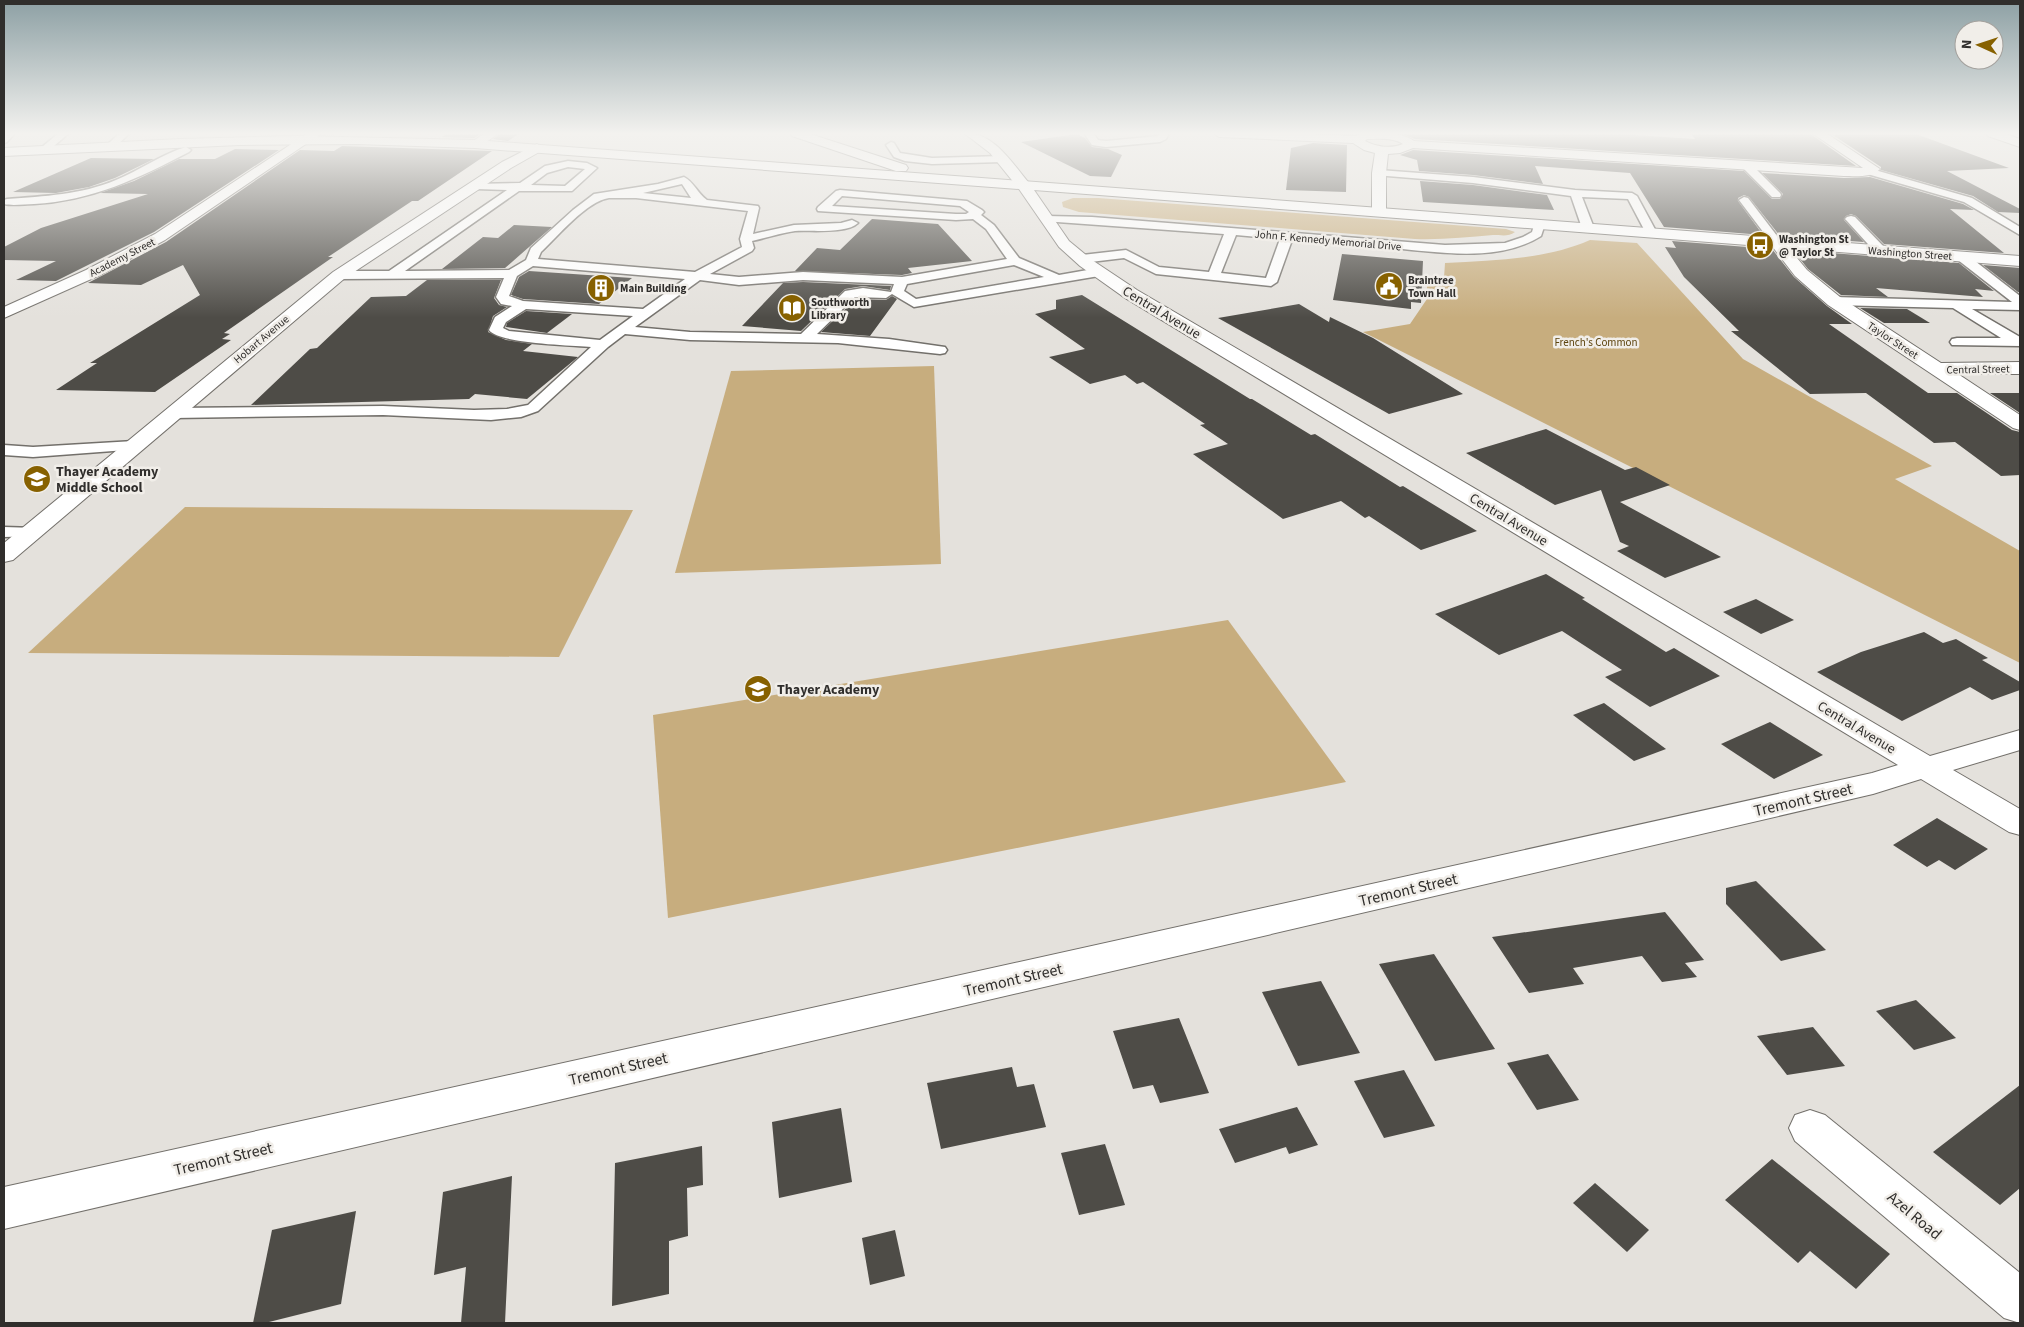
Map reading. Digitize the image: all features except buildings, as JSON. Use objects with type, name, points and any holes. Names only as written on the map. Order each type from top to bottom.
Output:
[{"type":"street","name":"Academy Street","points":[[4,313],[114,262],[160,237],[223,195]]},
{"type":"street","name":"Hobart Avenue","points":[[4,554],[340,275],[384,243],[462,195]]},
{"type":"street","name":"Central Avenue","points":[[1030,195],[1064,244],[1090,265],[1140,299],[2020,824]]},
{"type":"street","name":"Washington Street","points":[[1146,195],[2020,261]]},
{"type":"street","points":[[1379,195],[1379,212]]},
{"type":"street","name":"Taylor Street","points":[[1777,242],[1801,273],[1834,301],[2020,424]]},
{"type":"street","points":[[4,294],[40,296]]},
{"type":"street","name":"Central Street","points":[[1936,369],[2020,368]]},
{"type":"street","name":"Tremont Street","points":[[4,1208],[1873,783],[2020,740]]},
{"type":"street","name":"Azel Road","points":[[1810,1128],[2020,1302]]},
{"type":"lane","points":[[7,202],[53,200],[77,195]]},
{"type":"lane","points":[[391,275],[507,195]]},
{"type":"lane","points":[[173,413],[413,411],[493,414],[523,413],[533,408],[604,344],[644,313],[697,276],[748,248],[746,239],[754,208],[636,195],[598,196],[577,212],[535,251],[531,262]]},
{"type":"lane","points":[[694,195],[706,204]]},
{"type":"lane","points":[[838,195],[822,209],[956,217],[968,217],[978,212],[963,203],[864,195]]},
{"type":"lane","points":[[1576,195],[1588,228]]},
{"type":"lane","points":[[1617,195],[1632,196],[1651,232]]},
{"type":"lane","points":[[1951,195],[1968,200],[2020,232]]},
{"type":"lane","points":[[1744,200],[1777,242]]},
{"type":"lane","points":[[974,214],[990,228],[1016,261],[1056,278]]},
{"type":"lane","name":"John F. Kennedy Memorial Drive","points":[[1047,220],[1080,219],[1431,249],[1500,246],[1529,240],[1537,234],[1539,224]]},
{"type":"lane","points":[[1851,219],[1882,250]]},
{"type":"lane","points":[[746,239],[794,228],[842,226],[852,223]]},
{"type":"lane","points":[[1214,276],[1232,232]]},
{"type":"lane","points":[[804,338],[814,332],[849,294],[900,295],[914,303],[1056,278],[1126,254],[1156,270],[1271,282],[1287,237]]},
{"type":"lane","points":[[1962,257],[2020,302]]},
{"type":"lane","points":[[340,275],[512,274],[531,262],[739,280],[803,276],[902,281],[1016,261]]},
{"type":"lane","points":[[512,274],[502,297],[506,301],[523,305],[644,313]]},
{"type":"lane","points":[[900,295],[897,292],[902,281]]},
{"type":"lane","points":[[1834,301],[2020,306]]},
{"type":"lane","points":[[1955,303],[2019,342]]},
{"type":"lane","points":[[523,305],[500,320],[496,330],[506,335],[604,344]]},
{"type":"lane","points":[[622,330],[689,336],[804,338],[910,345],[940,350]]},
{"type":"lane","points":[[1957,342],[2019,342]]},
{"type":"lane","points":[[4,450],[33,452],[134,446]]},
{"type":"lane","points":[[4,532],[30,532]]},
{"type":"green space","points":[[1073,198],[1098,198],[1506,229],[1515,232],[1510,235],[1415,239],[1079,212],[1063,207],[1062,202]]},
{"type":"green space","name":"French's Common","points":[[1590,240],[1637,243],[1743,359],[1932,466],[1895,479],[2020,551],[2020,663],[1363,332],[1410,324],[1427,299],[1427,277],[1444,278],[1445,263],[1519,258],[1555,252]]},
{"type":"green space","points":[[934,366],[941,564],[675,573],[731,371]]},
{"type":"green space","points":[[185,507],[633,510],[559,657],[28,653]]},
{"type":"green space","points":[[1228,620],[1346,782],[668,918],[653,715]]},
{"type":"place","name":"Washington St @ Taylor St","points":[[1760,245]]},
{"type":"place","name":"Braintree Town Hall","points":[[1389,286]]},
{"type":"place","name":"Main Building","points":[[601,288]]},
{"type":"place","name":"Southworth Library","points":[[792,308]]},
{"type":"place","name":"Thayer Academy Middle School","points":[[37,479]]},
{"type":"place","name":"Thayer Academy","points":[[758,689]]}]
